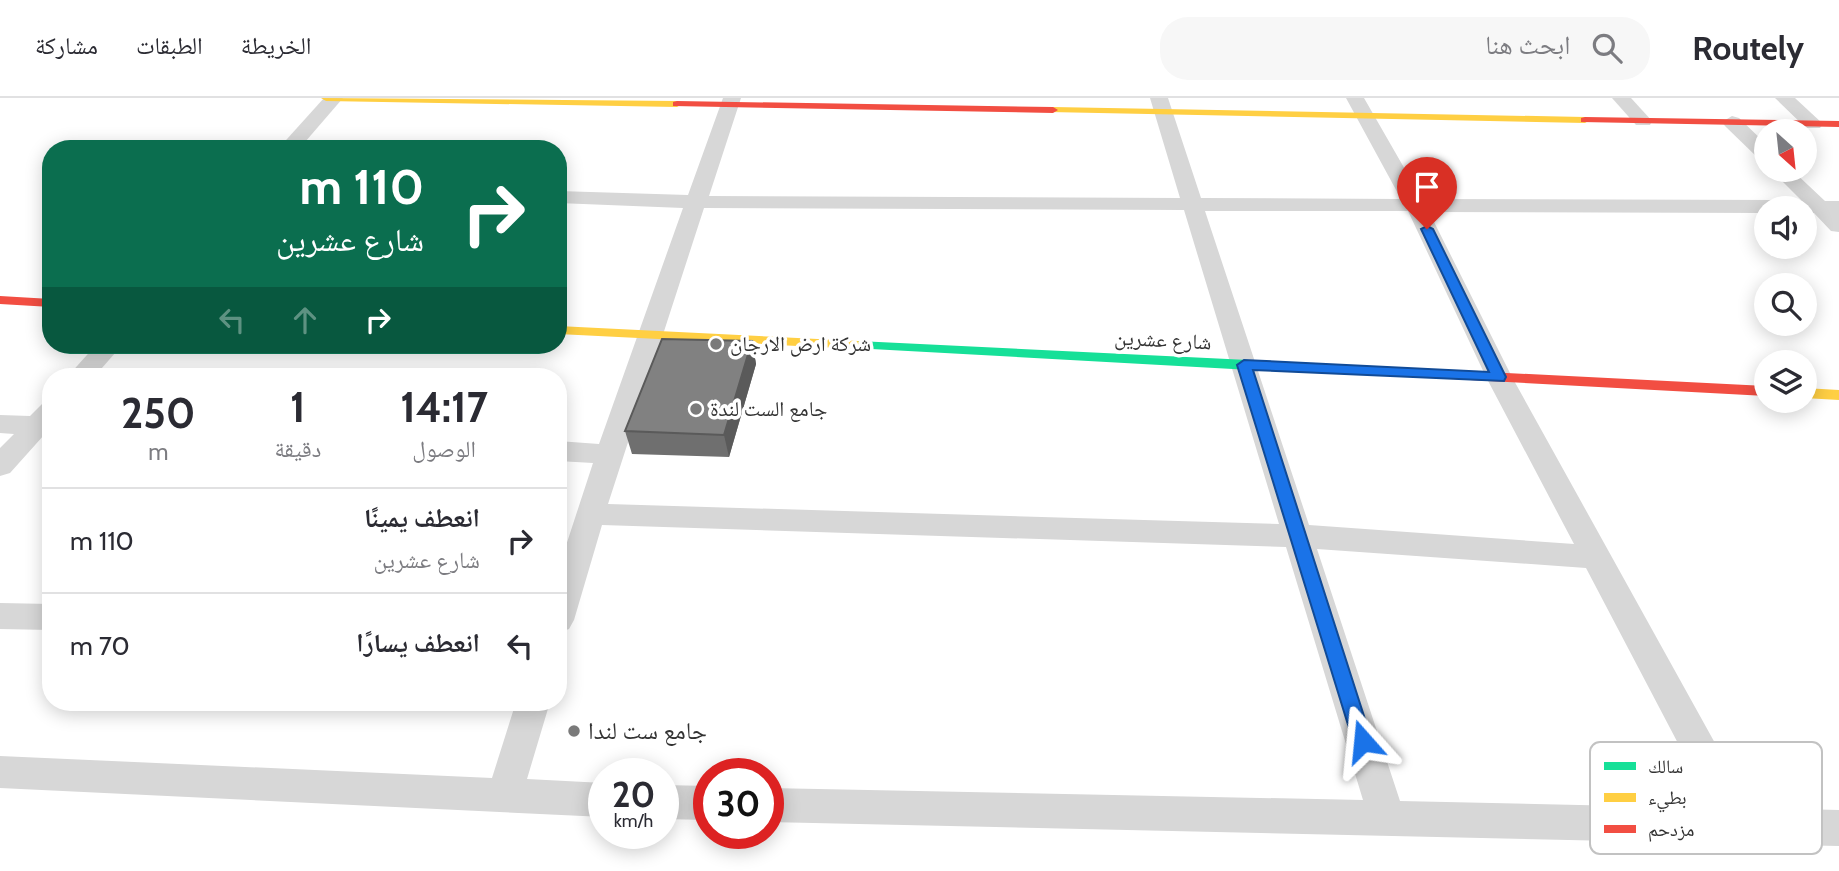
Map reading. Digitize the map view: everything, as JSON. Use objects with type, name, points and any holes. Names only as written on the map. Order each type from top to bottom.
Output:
[{"type":"street","points":[[326,98],[1161,105],[1365,116],[1754,123]]},
{"type":"street","points":[[296,140],[334,98]]},
{"type":"street","points":[[1355,98],[1415,205],[1499,377],[1696,742]]},
{"type":"street","points":[[1621,98],[1643,121]]},
{"type":"street","points":[[1784,98],[1808,119]]},
{"type":"street","points":[[567,591],[609,454],[731,101]]},
{"type":"street","points":[[1161,105],[1387,818]]},
{"type":"street","points":[[1732,122],[1754,143]]},
{"type":"street","points":[[1817,124],[1839,124]]},
{"type":"street","points":[[1797,182],[1829,207],[1839,226]]},
{"type":"street","points":[[567,197],[696,202],[1829,207]]},
{"type":"street","points":[[0,300],[42,302]]},
{"type":"street","name":"شارع عشرين","points":[[567,330],[1754,390]]},
{"type":"street","points":[[89,368],[102,354]]},
{"type":"street","points":[[1817,394],[1839,395]]},
{"type":"street","points":[[0,424],[42,421]]},
{"type":"street","points":[[0,466],[42,425]]},
{"type":"street","points":[[567,452],[609,454]]},
{"type":"street","points":[[591,514],[1297,536],[1596,557]]},
{"type":"street","points":[[0,616],[42,617]]},
{"type":"street","points":[[504,796],[530,711]]},
{"type":"street","points":[[0,772],[588,799]]},
{"type":"street","points":[[784,804],[1590,823]]},
{"type":"building","name":"جامع الست لندة","points":[[662,339],[752,341],[724,435],[625,431]]},
{"type":"traffic: fast","points":[[858,345],[1269,366]]},
{"type":"traffic: slow","points":[[326,98],[677,104]]},
{"type":"traffic: slow","points":[[1053,110],[1585,120]]},
{"type":"traffic: slow","points":[[567,330],[858,345]]},
{"type":"traffic: slow","points":[[1817,394],[1839,395]]},
{"type":"traffic: jam","points":[[677,104],[1053,110]]},
{"type":"traffic: jam","points":[[1585,120],[1839,124]]},
{"type":"traffic: jam","points":[[0,300],[42,302]]},
{"type":"traffic: jam","points":[[1269,366],[1754,390]]},
{"type":"place","name":"شركة ارض الارجان","points":[[716,344]]},
{"type":"place","name":"جامع الست لندة","points":[[696,409]]},
{"type":"place","name":"جامع ست لندا","points":[[574,731]]},
{"type":"route","points":[[1363,741],[1244,365],[1499,377],[1427,229]]}]
